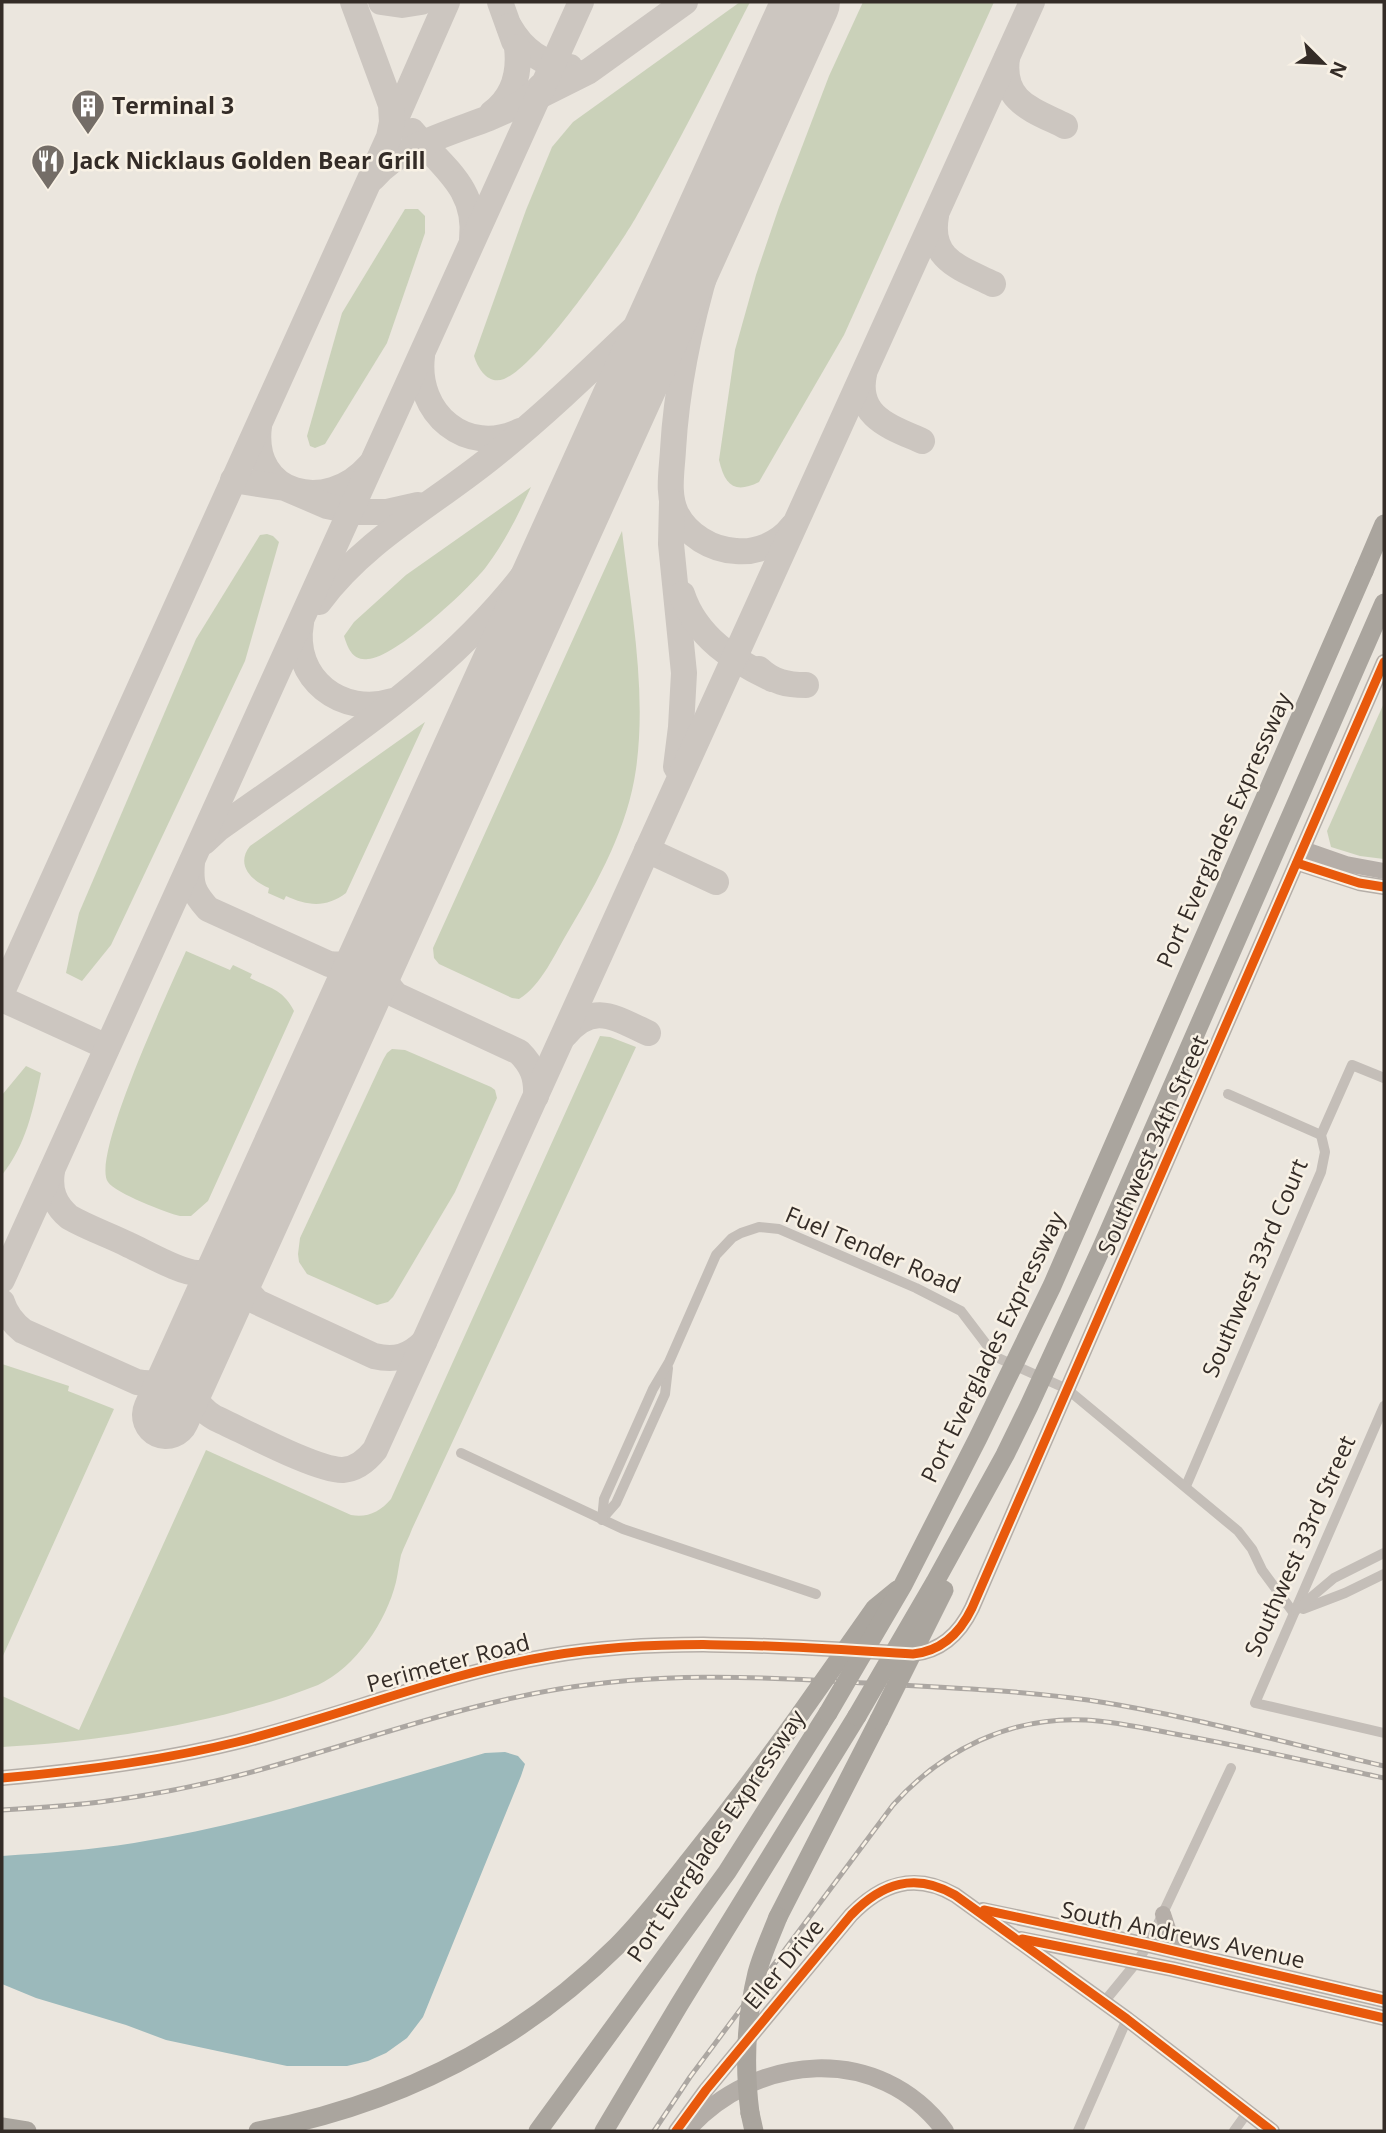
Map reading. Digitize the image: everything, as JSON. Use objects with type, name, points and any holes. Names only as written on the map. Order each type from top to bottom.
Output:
[{"type":"highway","name":"Port Everglades Expressway","points":[[538,2131],[720,1881],[828,1713],[903,1586],[1052,1286],[1384,524]]},
{"type":"highway","points":[[752,2122],[747,2089],[748,2030],[758,1971],[778,1917],[948,1582],[1093,1268],[1384,603]]},
{"type":"highway","points":[[604,2131],[857,1716],[1005,1455]]},
{"type":"highway","points":[[258,2131],[337,2113],[431,2078],[498,2041],[561,1996],[609,1954],[644,1916],[740,1796],[875,1608],[903,1586]]},
{"type":"highway","points":[[2,2127],[27,2131]]},
{"type":"main road","points":[[685,2131],[712,2106],[743,2086],[786,2071],[811,2068],[850,2070],[882,2080],[902,2090],[922,2105],[945,2131]]},
{"type":"street","name":"Southwest 34th Street","points":[[950,1639],[968,1618],[1384,662]]},
{"type":"street","points":[[1300,856],[1384,871]]},
{"type":"street","points":[[1300,856],[1359,883],[1384,887]]},
{"type":"street","name":"Southwest 33rd Court","points":[[1186,1486],[1321,1172],[1325,1152],[1321,1135],[1352,1065],[1384,1078]]},
{"type":"street","points":[[1228,1094],[1321,1135]]},
{"type":"street","name":"Fuel Tender Road","points":[[602,1520],[604,1499],[716,1255],[732,1238],[741,1233],[759,1227],[770,1227],[787,1231],[961,1311],[996,1357],[1067,1390],[1238,1531],[1293,1612]]},
{"type":"street","name":"Southwest 33rd Street","points":[[1384,1406],[1255,1703],[1384,1733]]},
{"type":"street","points":[[461,1453],[602,1520],[816,1594]]},
{"type":"street","points":[[1293,1612],[1334,1578],[1384,1553]]},
{"type":"street","points":[[1293,1612],[1345,1593],[1384,1574]]},
{"type":"street","name":"Perimeter Road","points":[[2,1778],[118,1766],[193,1752],[289,1727],[465,1673],[583,1651],[745,1645],[914,1654],[936,1648],[950,1639]]},
{"type":"street","points":[[1104,2003],[1148,1945],[1231,1768]]},
{"type":"street","name":"Eller Drive","points":[[676,2131],[706,2090],[851,1914],[867,1900],[893,1885],[915,1882],[934,1884],[974,1908],[1126,2019],[1272,2131]]},
{"type":"street","name":"South Andrews Avenue","points":[[974,1908],[1384,2000]]},
{"type":"street","points":[[1163,1914],[1172,1941],[1192,1955]]},
{"type":"street","name":"South Andrews Avenue","points":[[1015,1937],[1172,1969],[1384,2018]]},
{"type":"street","points":[[1078,2131],[1126,2019]]},
{"type":"street","points":[[1234,2131],[1247,2113]]},
{"type":"green space","points":[[740,2],[750,2],[665,165],[611,257],[536,353],[504,379],[489,378],[481,371],[474,356],[526,210],[552,147],[573,122]]},
{"type":"green space","points":[[863,2],[994,2],[844,335],[759,482],[751,486],[737,487],[724,476],[719,460],[735,350],[779,207],[829,76]]},
{"type":"green space","points":[[405,209],[418,209],[425,216],[425,233],[387,343],[325,444],[315,448],[310,446],[307,436],[342,313]]},
{"type":"green space","points":[[531,487],[493,558],[448,606],[413,635],[380,656],[363,659],[352,653],[344,636],[354,622],[406,575]]},
{"type":"green space","points":[[622,531],[639,680],[639,739],[632,791],[610,853],[553,958],[535,986],[519,999],[512,998],[439,964],[434,958],[433,948]]},
{"type":"green space","points":[[267,534],[279,542],[245,661],[111,945],[82,981],[66,973],[79,913],[196,639],[260,535]]},
{"type":"green space","points":[[1384,703],[1384,859],[1360,856],[1331,847],[1327,831]]},
{"type":"green space","points":[[425,722],[346,893],[339,898],[317,904],[286,896],[284,900],[268,893],[269,888],[252,877],[244,860],[250,846]]},
{"type":"green space","points":[[186,951],[230,970],[233,965],[252,974],[250,978],[286,998],[294,1011],[208,1201],[191,1216],[180,1216],[120,1192],[108,1182],[106,1166],[121,1107]]},
{"type":"green space","points":[[600,1036],[636,1047],[412,1529],[401,1555],[391,1597],[368,1642],[345,1667],[318,1685],[243,1710],[121,1735],[2,1747],[2,1696],[79,1730],[206,1450],[351,1515],[373,1513],[391,1499]]},
{"type":"green space","points":[[392,1049],[405,1050],[491,1087],[497,1098],[455,1192],[393,1297],[388,1302],[377,1305],[307,1274],[299,1262],[298,1254],[300,1238],[383,1060]]},
{"type":"green space","points":[[26,1066],[41,1073],[38,1087],[23,1139],[2,1175],[2,1095]]},
{"type":"green space","points":[[2,1364],[69,1386],[68,1391],[114,1409],[2,1658]]},
{"type":"water","points":[[505,1752],[518,1756],[525,1764],[521,1776],[423,2017],[407,2038],[386,2053],[347,2066],[287,2066],[166,2040],[36,1998],[2,1984],[2,1856],[101,1848],[179,1835],[311,1803],[485,1753]]},
{"type":"taxiway","points":[[2,992],[389,137],[391,105],[353,2]]},
{"type":"taxiway","points":[[381,2],[402,5],[421,2]]},
{"type":"taxiway","points":[[393,125],[447,2]]},
{"type":"taxiway","points":[[500,2],[514,41]]},
{"type":"taxiway","points":[[2,1280],[581,2]]},
{"type":"taxiway","points":[[533,99],[589,71],[685,2]]},
{"type":"taxiway","points":[[191,1359],[193,1393],[201,1406],[215,1418],[279,1449],[331,1469],[343,1470],[357,1466],[375,1450],[1032,2]]},
{"type":"taxiway","points":[[509,26],[520,42],[534,54],[550,63],[570,67]]},
{"type":"taxiway","points":[[787,44],[731,193],[699,294],[678,397],[671,490],[673,506],[681,521],[701,540],[718,548],[744,551],[759,549],[774,543],[792,527]]},
{"type":"taxiway","points":[[492,113],[506,100],[514,84],[517,47]]},
{"type":"taxiway","points":[[1007,58],[1006,73],[1014,95],[1031,109],[1065,126]]},
{"type":"taxiway","points":[[373,178],[397,157],[411,149],[510,109],[540,87]]},
{"type":"taxiway","points":[[412,131],[456,179],[464,192],[472,222],[472,240]]},
{"type":"taxiway","points":[[936,216],[935,231],[942,253],[959,267],[993,284]]},
{"type":"taxiway","points":[[319,602],[358,559],[521,433],[675,290]]},
{"type":"taxiway","points":[[422,356],[422,377],[427,395],[436,412],[448,425],[463,434],[481,438],[500,438],[520,431]]},
{"type":"taxiway","points":[[864,374],[863,389],[870,410],[888,425],[922,441]]},
{"type":"taxiway","points":[[259,426],[259,450],[266,469],[279,482],[295,490],[313,493],[333,490],[352,481],[369,466]]},
{"type":"taxiway","points":[[204,842],[218,829],[372,720],[445,660],[510,592],[537,557],[605,445]]},
{"type":"taxiway","points":[[233,480],[285,488],[327,506],[356,512],[387,512],[418,505]]},
{"type":"taxiway","points":[[672,502],[671,544],[684,673],[676,767]]},
{"type":"taxiway","points":[[682,594],[697,623],[718,646],[772,679]]},
{"type":"taxiway","points":[[301,623],[300,643],[304,661],[312,677],[324,689],[339,698],[356,703],[374,705],[393,701]]},
{"type":"taxiway","points":[[759,669],[781,682],[806,685]]},
{"type":"taxiway","points":[[647,850],[716,882]]},
{"type":"taxiway","points":[[192,862],[194,888],[208,909],[329,964],[349,964],[364,957],[386,929]]},
{"type":"taxiway","points":[[385,934],[382,951],[383,974],[396,995],[519,1052],[533,1072],[536,1096]]},
{"type":"taxiway","points":[[2,999],[107,1047]]},
{"type":"taxiway","points":[[565,1035],[585,1018],[595,1015],[615,1018],[648,1033]]},
{"type":"taxiway","points":[[52,1171],[54,1196],[69,1217],[174,1266],[199,1273],[212,1271],[227,1263],[240,1250]]},
{"type":"taxiway","points":[[240,1250],[242,1278],[248,1292],[257,1302],[374,1356],[401,1356],[424,1342]]},
{"type":"taxiway","points":[[2,1302],[10,1318],[23,1331],[137,1382],[167,1380],[191,1359]]},
{"type":"runway","points":[[166,1415],[806,2]]},
{"type":"railway","points":[[2,1810],[100,1802],[181,1789],[259,1770],[446,1715],[521,1696],[595,1684],[668,1678],[812,1680],[1058,1696],[1163,1713],[1384,1766]]},
{"type":"railway","points":[[654,2131],[690,2077],[893,1805],[933,1768],[980,1740],[1031,1724],[1058,1720],[1099,1721],[1215,1742],[1384,1778]]},
{"type":"cycle path","points":[[2,1778],[120,1764],[208,1749],[276,1732],[470,1673],[549,1656],[639,1646],[685,1645],[776,1646],[913,1654],[933,1649],[949,1639],[972,1608],[1384,662]]},
{"type":"cycle path","points":[[1297,863],[1359,883],[1384,887]]},
{"type":"cycle path","points":[[676,2131],[706,2090],[851,1915],[875,1895],[900,1884],[913,1883],[926,1884],[955,1895],[1127,2019],[1272,2131]]},
{"type":"cycle path","points":[[984,1910],[1384,2000]]},
{"type":"cycle path","points":[[1022,1939],[1172,1969],[1384,2018]]},
{"type":"place","name":"Terminal 3","points":[[88,136]]},
{"type":"place","name":"Jack Nicklaus Golden Bear Grill","points":[[48,191]]}]
